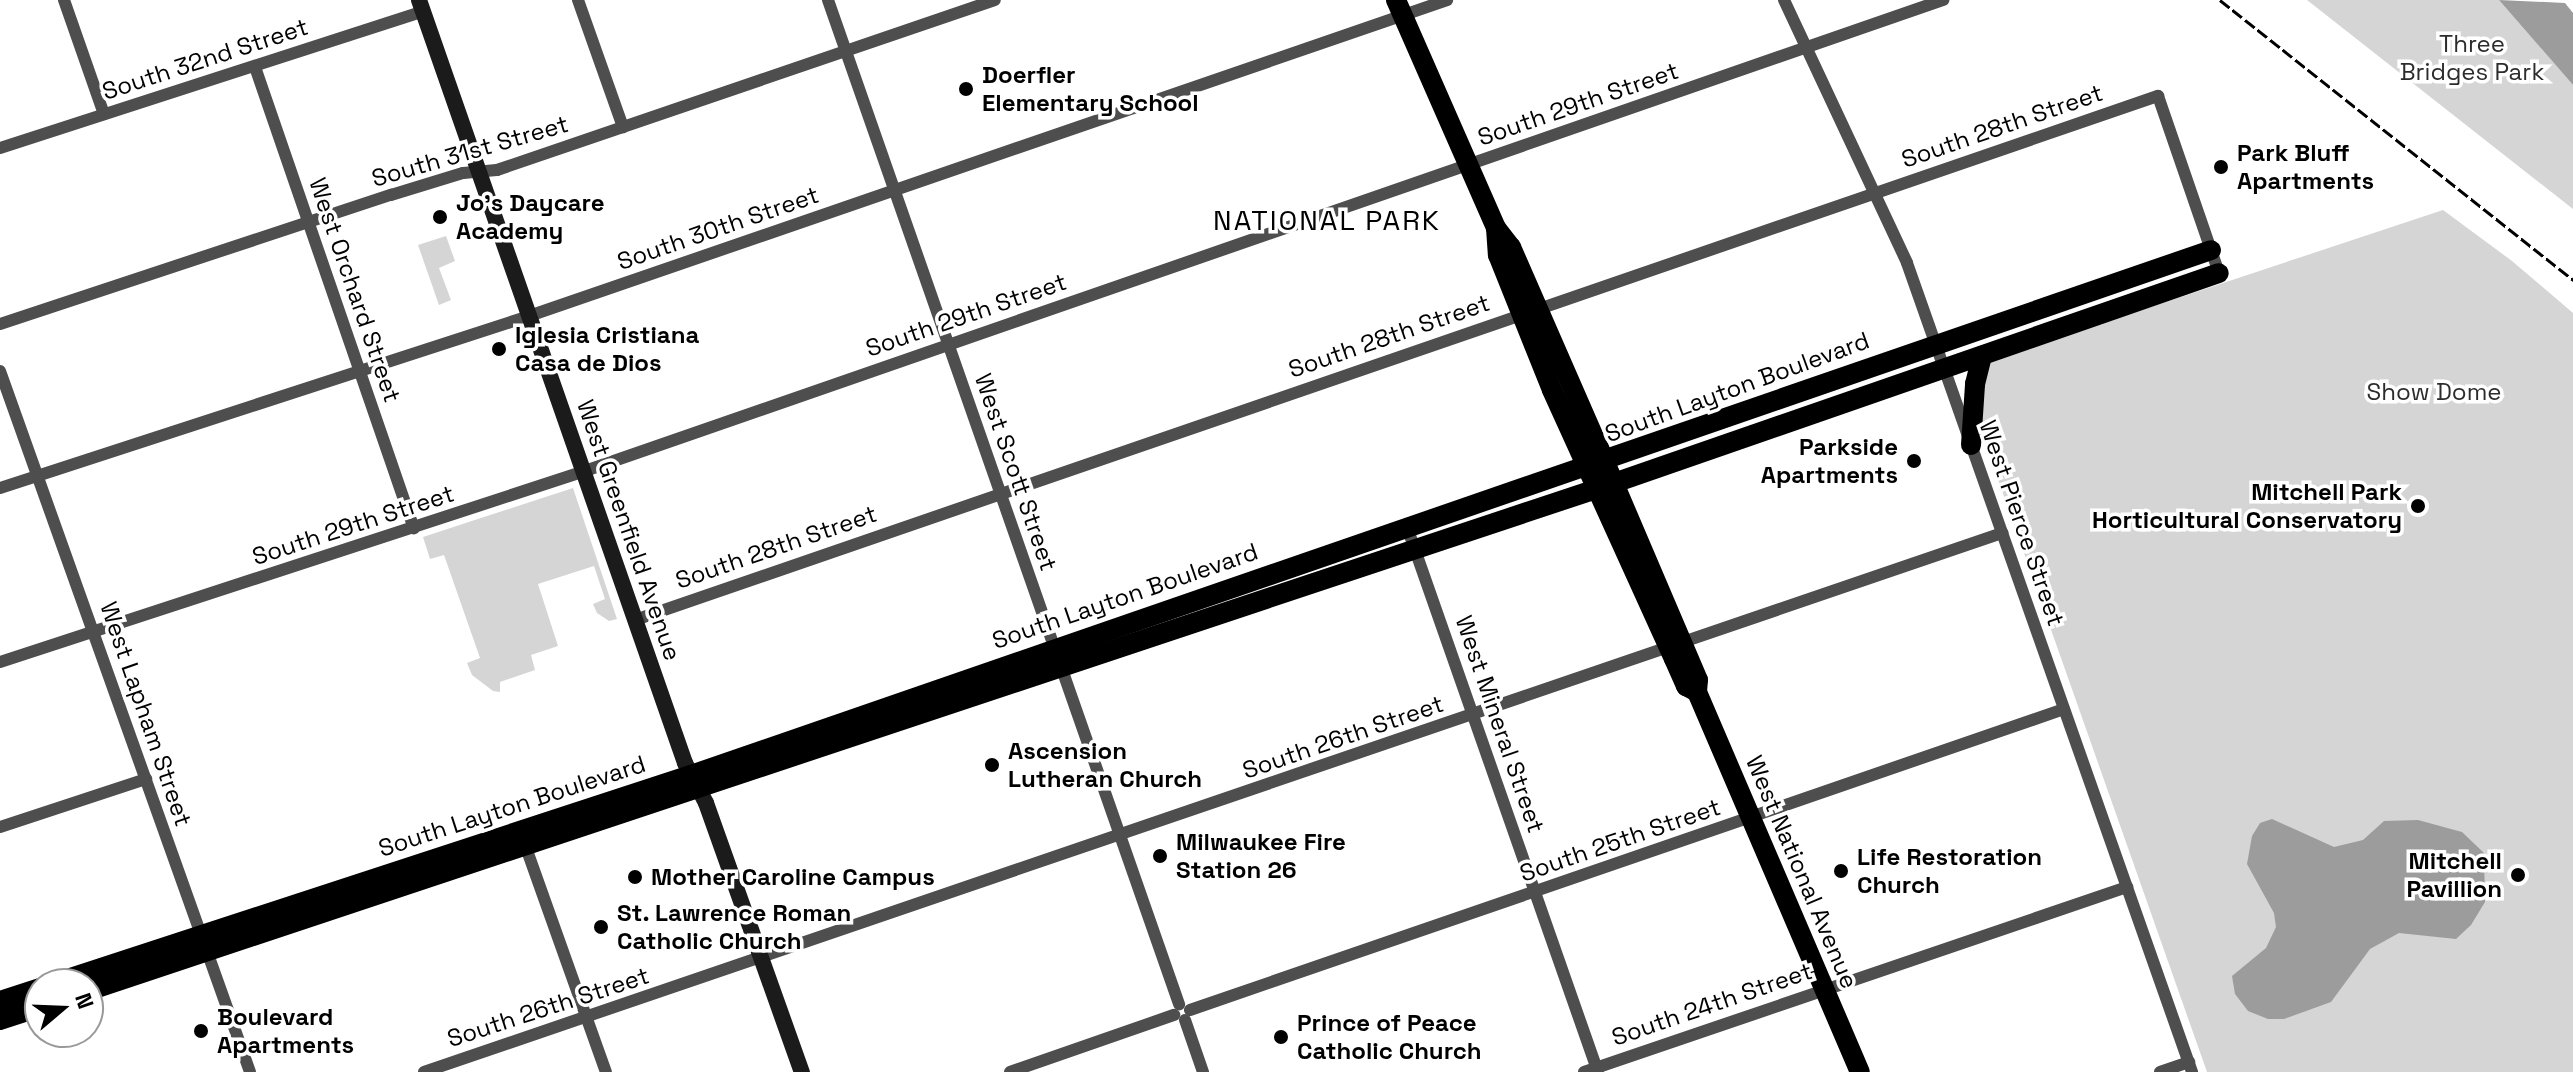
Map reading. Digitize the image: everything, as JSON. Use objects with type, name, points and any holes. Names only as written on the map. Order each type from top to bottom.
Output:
[{"type":"main road","name":"West Greenfield Avenue","points":[[421,6],[582,472],[802,1072]]},
{"type":"main road","name":"West National Avenue","points":[[1399,7],[1496,228],[1511,247],[1530,311],[1676,646],[1686,686],[1697,692],[1860,1072]]},
{"type":"main road","name":"South Layton Boulevard","points":[[695,782],[1055,648],[2211,250]]},
{"type":"main road","name":"South Layton Boulevard","points":[[104,970],[204,944],[695,782],[1062,668],[1720,446],[2219,273]]},
{"type":"main road","points":[[1971,445],[1975,384],[1982,356]]},
{"type":"main road","points":[[1720,446],[1719,429],[1749,417],[1766,405]]},
{"type":"main road","name":"South Layton Boulevard","points":[[104,985],[204,944]]},
{"type":"main road","points":[[0,1001],[24,993]]},
{"type":"main road","points":[[0,1020],[24,1012]]},
{"type":"street","points":[[64,0],[104,114]]},
{"type":"street","points":[[578,0],[623,127]]},
{"type":"street","name":"West Scott Street","points":[[828,0],[1203,1072]]},
{"type":"street","name":"South 31st Street","points":[[0,324],[463,173],[497,170],[995,0]]},
{"type":"street","name":"South 30th Street","points":[[0,488],[529,316],[895,191],[1399,7],[1447,0]]},
{"type":"street","name":"West Pierce Street","points":[[1784,0],[1907,263],[2190,1067]]},
{"type":"street","name":"South 29th Street","points":[[0,662],[582,472],[1943,0]]},
{"type":"street","name":"South 32nd Street","points":[[0,148],[255,67],[421,6]]},
{"type":"street","name":"West Orchard Street","points":[[255,67],[414,528]]},
{"type":"street","name":"South 28th Street","points":[[635,620],[2158,96],[2211,250]]},
{"type":"street","points":[[2211,250],[2219,273]]},
{"type":"street","name":"West Lapham Street","points":[[0,371],[250,1072]]},
{"type":"street","name":"West Mineral Street","points":[[1407,527],[1536,892],[1593,1070]]},
{"type":"street","name":"South 26th Street","points":[[424,1072],[2002,533]]},
{"type":"street","name":"South 25th Street","points":[[1010,1072],[2064,709]]},
{"type":"street","points":[[0,827],[146,779]]},
{"type":"street","points":[[523,838],[606,1072]]},
{"type":"street","name":"South 24th Street","points":[[1593,1070],[2127,887]]},
{"type":"street","points":[[2160,1072],[2190,1067]]},
{"type":"green space","name":"Three Bridges Park","points":[[2307,0],[2499,0],[2573,85],[2573,209]]},
{"type":"green space","name":"Show Dome","points":[[2443,210],[2512,261],[2573,313],[2573,1072],[2207,1072],[1981,431],[1985,362]]},
{"type":"green space","points":[[446,236],[455,261],[439,268],[451,300],[439,305],[418,245]]},
{"type":"green space","points":[[573,488],[617,619],[609,621],[597,613],[593,604],[605,599],[594,566],[538,584],[558,646],[531,655],[535,670],[500,682],[500,692],[493,691],[472,675],[467,663],[480,658],[444,555],[430,559],[423,537]]},
{"type":"shaded area","points":[[2499,0],[2565,3],[2573,13],[2573,85]]},
{"type":"shaded area","points":[[2272,819],[2334,847],[2363,840],[2384,821],[2418,820],[2462,832],[2484,853],[2485,902],[2471,925],[2456,939],[2399,933],[2370,949],[2331,1002],[2284,1019],[2268,1019],[2248,1011],[2235,994],[2232,976],[2266,948],[2276,927],[2274,913],[2247,864],[2252,836],[2260,823]]},
{"type":"railway","points":[[2220,0],[2573,280]]},
{"type":"place","name":"Doerfler Elementary School","points":[[966,89]]},
{"type":"place","name":"Park Bluff Apartments","points":[[2221,167]]},
{"type":"place","name":"Jo's Daycare Academy","points":[[440,217]]},
{"type":"place","name":"Iglesia Cristiana Casa de Dios","points":[[499,349]]},
{"type":"place","name":"Parkside Apartments","points":[[1914,461]]},
{"type":"place","name":"Mitchell Park Horticultural Conservatory","points":[[2418,506]]},
{"type":"place","name":"Ascension Lutheran Church","points":[[992,765]]},
{"type":"place","name":"Milwaukee Fire Station 26","points":[[1160,856]]},
{"type":"place","name":"Life Restoration Church","points":[[1841,871]]},
{"type":"place","name":"Mitchell Pavillion","points":[[2518,875]]},
{"type":"place","name":"Mother Caroline Campus","points":[[635,877]]},
{"type":"place","name":"St. Lawrence Roman Catholic Church","points":[[601,927]]},
{"type":"place","name":"Boulevard Apartments","points":[[201,1031]]},
{"type":"place","name":"Prince of Peace Catholic Church","points":[[1281,1037]]},
{"type":"district","name":"NATIONAL PARK","points":[[1327,220]]}]
